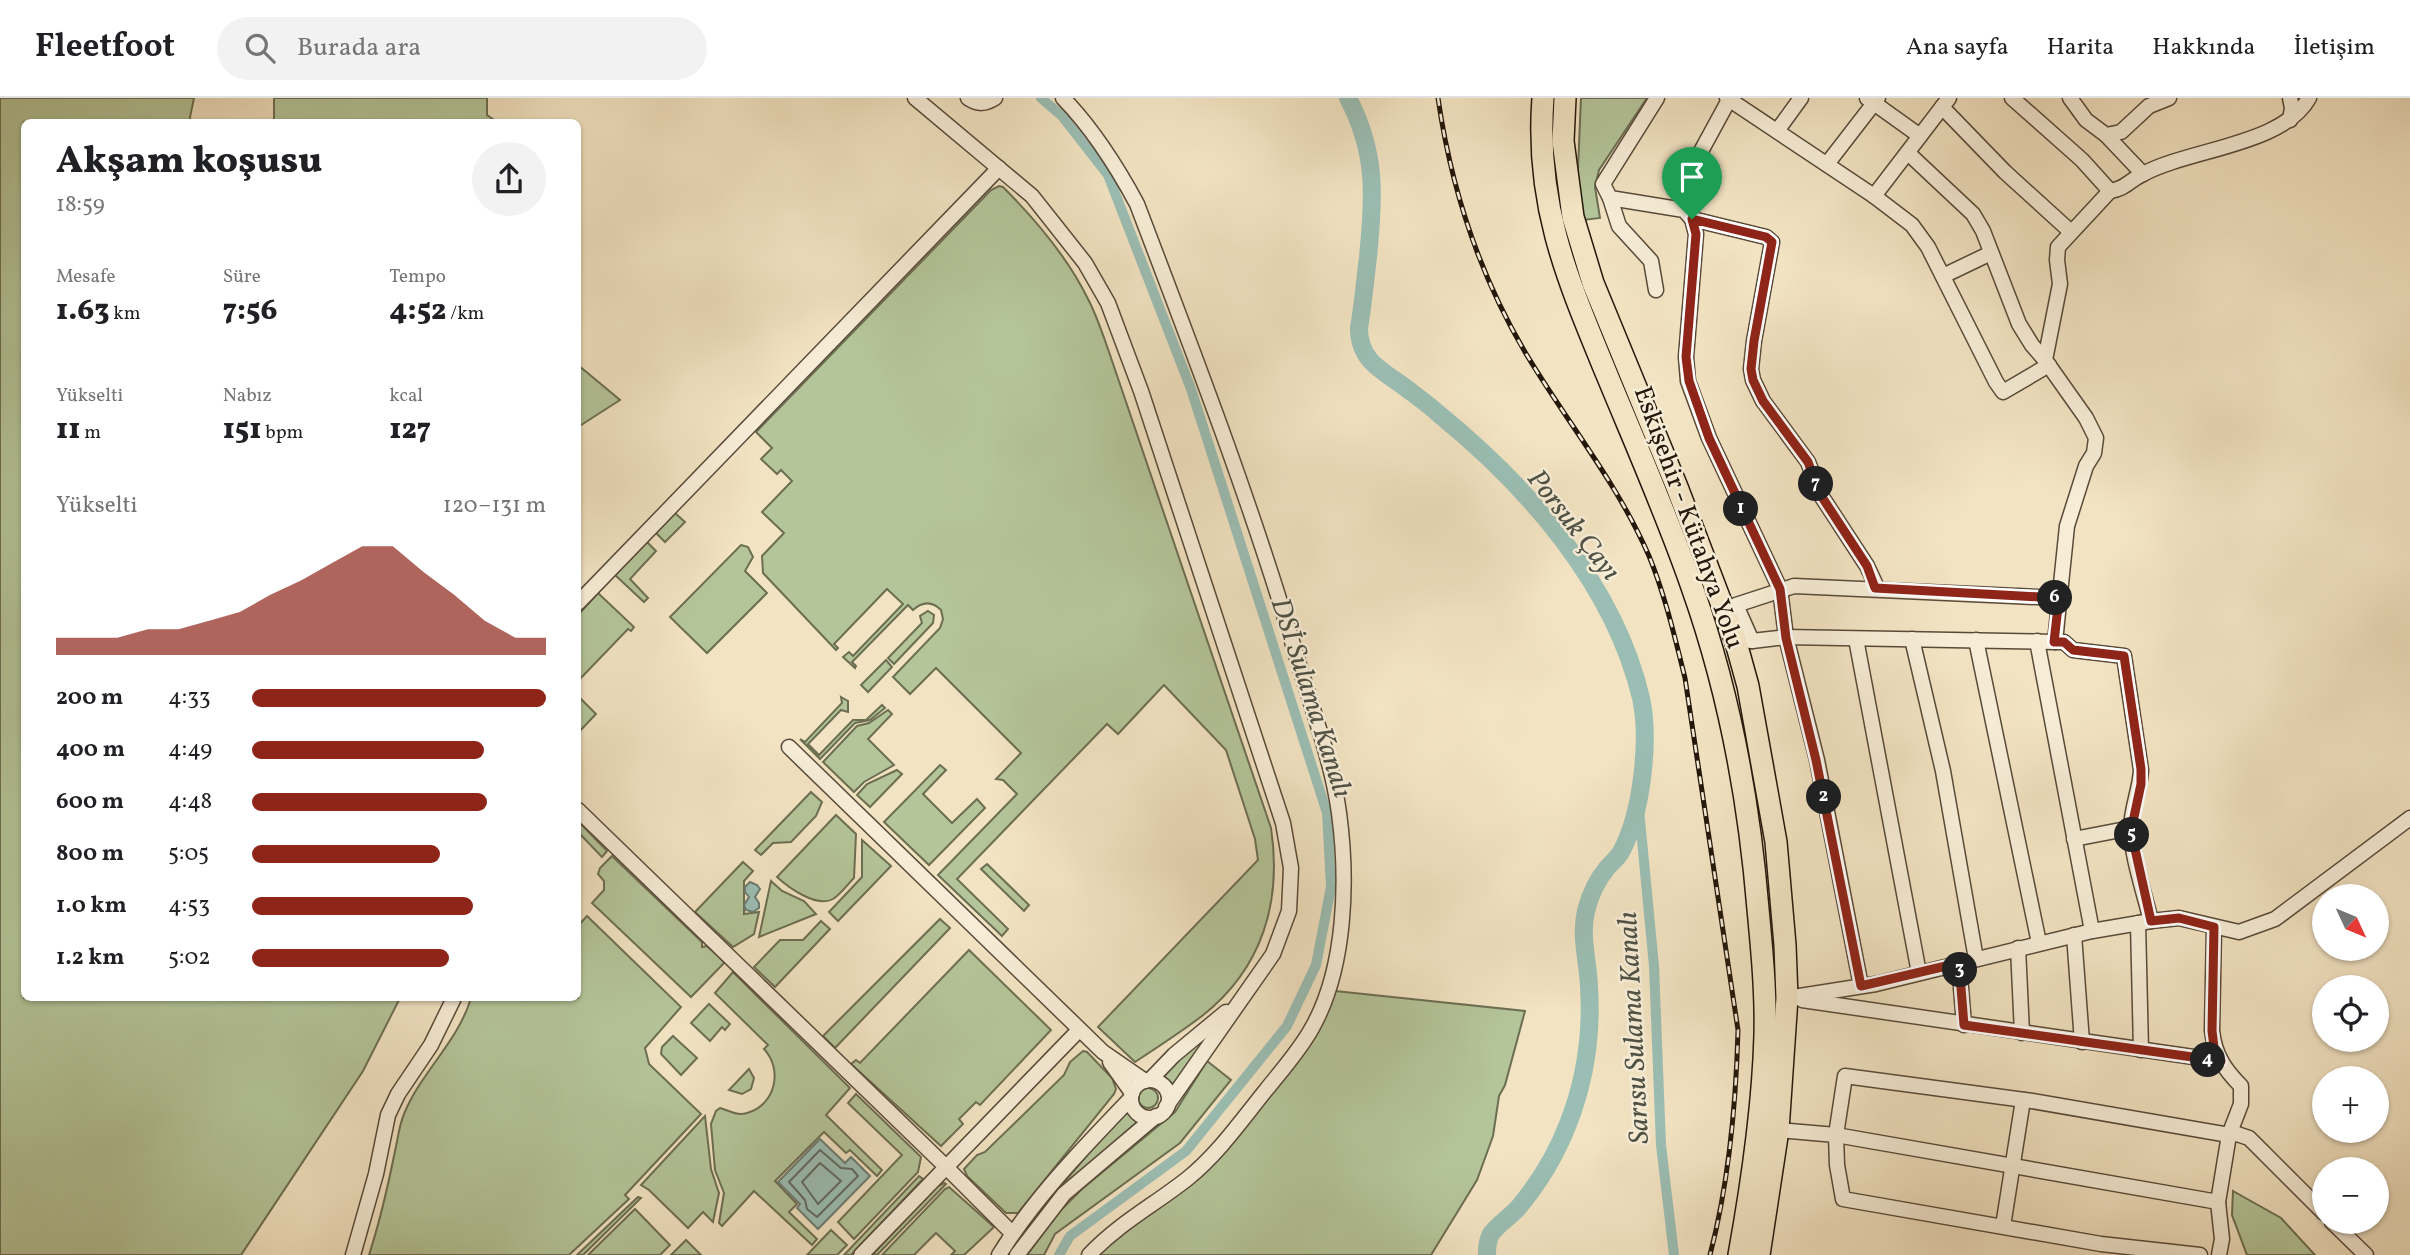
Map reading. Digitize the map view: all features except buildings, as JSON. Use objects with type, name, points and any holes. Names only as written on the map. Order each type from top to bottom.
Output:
[{"type":"highway","name":"Eskişehir - Kütahya Yolu","points":[[1543,98],[1541,147],[1544,181],[1559,251],[1692,587],[1714,658],[1738,755],[1753,845],[1765,1006],[1768,1129],[1739,1255]]},
{"type":"highway","name":"Eskişehir - Kütahya Yolu","points":[[1565,98],[1563,141],[1573,217],[1593,283],[1677,487],[1744,640],[1748,686],[1776,842],[1786,945],[1787,998],[1768,1129],[1759,1255]]},
{"type":"street","points":[[915,98],[1032,196],[1085,263],[1108,303],[1141,391],[1253,729],[1264,773],[1283,823],[1292,868],[1289,911],[1273,954],[1243,997],[1161,1111],[1064,1194],[1017,1255]]},
{"type":"street","points":[[968,98],[977,104],[987,103],[995,98]]},
{"type":"street","points":[[1063,98],[1098,139],[1137,204],[1226,440],[1291,636],[1333,781],[1339,814],[1344,898],[1340,934],[1327,994],[1312,1028],[1291,1059],[1220,1147],[1187,1178],[1118,1226],[1089,1255]]},
{"type":"street","points":[[1656,290],[1651,261],[1619,226],[1603,184],[1657,98]]},
{"type":"street","points":[[1861,986],[1816,760],[1786,638],[1780,589],[1709,438],[1689,381],[1686,357],[1696,234],[1687,177],[1729,98],[1827,164],[1912,225],[1928,247],[2003,392],[2047,363],[2060,284],[2058,247],[2110,191],[2123,189],[2143,174],[2202,151],[2217,150],[2276,128],[2290,120],[2309,98]]},
{"type":"street","points":[[1777,131],[1801,98]]},
{"type":"street","points":[[2012,98],[2081,160],[2110,191]]},
{"type":"street","points":[[2070,98],[2086,120],[2106,135],[2143,174]]},
{"type":"street","points":[[2136,98],[2136,115]]},
{"type":"street","points":[[2106,135],[2121,132],[2148,106],[2169,98]]},
{"type":"street","points":[[2290,98],[2290,120]]},
{"type":"street","points":[[1827,164],[1873,100],[1920,136]]},
{"type":"street","points":[[1874,196],[1945,103],[2005,172],[2071,232]]},
{"type":"street","points":[[1908,153],[1973,214],[1983,231],[2019,324],[2086,418],[2096,438],[2094,453],[2086,466],[2067,526],[2054,642]]},
{"type":"street","points":[[581,600],[999,168]]},
{"type":"street","points":[[1610,198],[1684,210],[1692,219],[1766,237],[1772,242],[1754,341],[1751,369],[1753,380],[1763,401],[1808,462],[1820,494],[1867,566],[1875,588]]},
{"type":"street","points":[[1943,276],[1991,253]]},
{"type":"street","points":[[2059,598],[1794,586],[1735,605],[1744,640],[1786,638],[2064,642],[2073,650],[2124,656],[2141,769],[2141,784],[2131,828],[2144,922],[2141,1050]]},
{"type":"street","points":[[1856,639],[1919,973]]},
{"type":"street","points":[[1912,639],[1943,772],[1976,959]]},
{"type":"street","points":[[1976,640],[2039,943]]},
{"type":"street","points":[[2037,642],[2092,931]]},
{"type":"street","points":[[789,747],[1103,1052],[1147,1081],[1158,1083],[1165,1089],[1168,1098],[1161,1111],[1147,1117],[1139,1114],[1133,1107],[1131,1095],[1103,1052]]},
{"type":"street","points":[[581,813],[1012,1233]]},
{"type":"street","points":[[1787,998],[1861,986],[2074,935],[2144,922],[2179,918],[2239,932],[2275,919],[2410,818]]},
{"type":"street","points":[[2074,839],[2131,828]]},
{"type":"street","points":[[2214,927],[2214,1047],[2225,1070],[2241,1086],[2241,1104],[2229,1135],[2218,1202],[2222,1239],[2220,1255]]},
{"type":"street","points":[[2074,935],[2082,1042]]},
{"type":"street","points":[[2018,948],[2022,1033]]},
{"type":"street","points":[[1959,963],[1964,1025]]},
{"type":"street","points":[[999,1255],[1012,1233],[1137,1085],[1147,1081],[1243,997]]},
{"type":"street","points":[[1787,998],[2221,1061]]},
{"type":"street","points":[[353,1255],[376,1174],[388,1115],[398,1094],[431,1045],[453,1001]]},
{"type":"street","points":[[861,1255],[1079,1030]]},
{"type":"street","points":[[2200,1255],[2101,1244],[1843,1199],[1837,1164],[1836,1135],[1845,1076],[2023,1100],[2229,1135],[2237,1134],[2249,1138],[2312,1201]]},
{"type":"street","points":[[2003,1226],[2023,1100]]},
{"type":"street","points":[[1768,1129],[1836,1135],[2218,1202]]},
{"type":"street","points":[[2344,1234],[2366,1255]]},
{"type":"green space","points":[[0,98],[194,98],[190,119],[21,119],[21,1001],[398,1001],[363,1071],[241,1255],[0,1255]]},
{"type":"green space","points":[[274,98],[487,98],[487,115],[493,119],[274,119]]},
{"type":"green space","points":[[1581,98],[1647,98],[1599,170],[1595,187],[1600,218],[1583,220],[1577,192]]},
{"type":"green space","points":[[1003,187],[1050,239],[1080,283],[1094,311],[1271,828],[1274,855],[1270,907],[1254,955],[1223,997],[1202,1016],[1135,1062],[1098,1027],[1258,860],[1255,839],[1226,750],[1164,685],[1118,734],[1107,724],[957,879],[1008,929],[1002,936],[938,875],[1017,794],[1003,780],[996,779],[1021,753],[936,668],[910,694],[893,677],[940,628],[943,619],[941,610],[931,604],[920,605],[913,610],[908,605],[852,662],[855,668],[843,657],[849,652],[853,656],[903,604],[887,589],[834,644],[838,648],[836,650],[763,573],[762,556],[784,533],[762,512],[792,481],[781,470],[777,474],[761,459],[772,448],[756,432],[991,190]]},
{"type":"green space","points":[[581,368],[620,400],[581,425]]},
{"type":"green space","points":[[675,513],[685,522],[665,542],[656,533]]},
{"type":"green space","points":[[647,542],[656,551],[630,579],[648,598],[644,602],[615,575]]},
{"type":"green space","points":[[741,545],[748,547],[753,557],[745,571],[767,593],[707,653],[670,617]]},
{"type":"green space","points":[[598,593],[634,627],[631,631],[628,629],[581,678],[581,612]]},
{"type":"green space","points":[[928,611],[934,615],[933,623],[894,664],[888,658],[922,623],[920,616]]},
{"type":"green space","points":[[886,660],[892,667],[868,692],[861,685]]},
{"type":"green space","points":[[841,697],[848,701],[848,712],[841,710],[808,744],[819,755],[853,720],[866,720],[882,705],[885,708],[870,720],[855,723],[820,759],[800,739],[805,742],[842,703]]},
{"type":"green space","points":[[581,699],[596,714],[581,730]]},
{"type":"green space","points":[[888,710],[892,714],[868,739],[894,765],[864,782],[854,792],[823,762],[857,726],[869,723]]},
{"type":"green space","points":[[940,765],[946,770],[923,794],[952,823],[977,799],[985,808],[929,865],[884,822]]},
{"type":"green space","points":[[897,770],[902,774],[870,807],[857,795],[867,784]]},
{"type":"green space","points":[[811,792],[822,802],[816,816],[791,842],[773,843],[761,855],[755,850]]},
{"type":"green space","points":[[836,815],[856,834],[854,878],[833,899],[819,901],[796,891],[777,877]]},
{"type":"green space","points":[[581,824],[607,851],[602,857],[581,835]]},
{"type":"green space","points":[[862,840],[891,866],[838,921],[829,912],[862,877]]},
{"type":"green space","points":[[612,856],[702,942],[702,947],[707,946],[725,962],[691,997],[592,903],[604,890],[604,881],[598,874],[600,868]]},
{"type":"green space","points":[[743,862],[753,871],[744,881],[744,914],[759,912],[754,934],[733,947],[695,912]]},
{"type":"green space","points":[[987,864],[1029,905],[1024,911],[981,869]]},
{"type":"green space","points":[[771,881],[782,891],[804,901],[816,914],[759,937]]},
{"type":"green space","points":[[587,916],[681,1007],[645,1048],[649,1064],[701,1114],[625,1195],[629,1199],[569,1255],[369,1255],[404,1114],[420,1084],[449,1043],[470,1001],[581,1001],[581,923]]},
{"type":"green space","points":[[940,919],[950,928],[835,1048],[823,1036]]},
{"type":"green space","points":[[821,921],[830,929],[775,987],[754,967],[780,940],[803,940]]},
{"type":"green space","points":[[969,950],[1051,1030],[980,1105],[976,1102],[959,1119],[963,1124],[941,1146],[851,1064],[856,1060],[860,1063]]},
{"type":"green space","points":[[733,972],[850,1088],[826,1115],[882,1170],[877,1176],[850,1150],[846,1153],[824,1132],[775,1181],[797,1204],[789,1212],[817,1239],[812,1245],[754,1191],[722,1226],[719,1223],[724,1193],[715,1170],[711,1124],[720,1108],[740,1114],[757,1109],[770,1095],[775,1076],[770,1057],[764,1049],[768,1045],[715,993]]},
{"type":"green space","points":[[1335,991],[1525,1011],[1505,1085],[1499,1096],[1493,1136],[1477,1180],[1431,1255],[1096,1255],[1198,1175],[1324,1016]]},
{"type":"green space","points":[[709,1004],[730,1024],[725,1030],[722,1027],[710,1041],[691,1023]]},
{"type":"green space","points":[[1215,1030],[1173,1084],[1161,1074]]},
{"type":"green space","points":[[673,1036],[697,1058],[681,1075],[661,1054],[662,1047]]},
{"type":"green space","points":[[1083,1051],[1112,1078],[1116,1089],[1114,1094],[1018,1213],[1006,1213],[967,1176],[964,1169],[1064,1075],[1070,1062]]},
{"type":"green space","points":[[1207,1061],[1231,1080],[1180,1143],[1055,1234],[1044,1255],[1027,1255],[1061,1210],[1082,1189],[1175,1112]]},
{"type":"green space","points":[[749,1069],[754,1078],[751,1089],[742,1094],[729,1090]]},
{"type":"green space","points":[[1148,1088],[1155,1091],[1158,1098],[1155,1105],[1148,1108],[1141,1105],[1138,1098],[1141,1091]]},
{"type":"green space","points":[[856,1094],[921,1157],[918,1172],[854,1239],[838,1222],[902,1155],[848,1103]]},
{"type":"green space","points":[[1126,1110],[1137,1122],[1061,1189],[1011,1255],[1007,1255],[1041,1209]]},
{"type":"green space","points":[[705,1116],[711,1169],[719,1193],[713,1222],[703,1212],[688,1228],[641,1185]]},
{"type":"green space","points":[[919,1176],[923,1179],[851,1255],[844,1255]]},
{"type":"green space","points":[[946,1184],[877,1255],[873,1254],[938,1186]]},
{"type":"green space","points":[[949,1187],[994,1227],[964,1255],[951,1255],[955,1251],[936,1233],[914,1255],[882,1255],[945,1189]]},
{"type":"green space","points":[[2233,1191],[2281,1218],[2315,1255],[2247,1255],[2232,1215]]},
{"type":"green space","points":[[638,1197],[641,1198],[583,1255],[577,1255]]},
{"type":"green space","points":[[635,1209],[670,1245],[660,1255],[588,1255]]},
{"type":"green space","points":[[831,1230],[847,1245],[837,1255],[807,1255]]},
{"type":"green space","points":[[686,1240],[701,1255],[671,1255]]},
{"type":"water","points":[[750,882],[760,889],[755,897],[759,908],[753,912],[746,910],[744,905],[749,897],[745,887]]},
{"type":"water","points":[[820,1139],[845,1163],[851,1157],[870,1176],[818,1229],[797,1208],[800,1204],[778,1182]]},
{"type":"waterway","name":"DSİ Sulama Kanalı","points":[[1041,98],[1062,116],[1108,175],[1191,389],[1327,813],[1331,887],[1316,965],[1287,1026],[1186,1151],[1070,1236],[1059,1255]]},
{"type":"waterway","name":"Porsuk Çayı","points":[[1348,98],[1364,138],[1371,176],[1370,235],[1359,328],[1362,348],[1378,368],[1431,407],[1473,443],[1535,506],[1563,541],[1589,577],[1611,616],[1628,656],[1644,715],[1642,776],[1634,818],[1621,852],[1597,883],[1584,921],[1589,1021],[1586,1057],[1579,1091],[1568,1124],[1552,1158],[1526,1198],[1491,1234],[1487,1255]]},
{"type":"waterway","name":"Sarısu Sulama Kanalı","points":[[1638,799],[1654,966],[1661,1145],[1674,1255]]},
{"type":"railway","points":[[1438,98],[1459,197],[1494,292],[1525,352],[1607,477],[1636,529],[1660,586],[1685,678],[1738,1030],[1730,1143],[1722,1200],[1710,1255]]},
{"type":"route","points":[[1692,219],[1766,237],[1772,242],[1754,341],[1751,369],[1753,380],[1763,401],[1808,462],[1820,494],[1867,566],[1875,588],[2059,598],[2054,642],[2064,642],[2073,650],[2124,656],[2141,769],[2141,784],[2131,831],[2151,921],[2179,918],[2214,927],[2212,1031],[2214,1047],[2221,1061],[1964,1025],[1959,963],[1861,986],[1816,760],[1786,638],[1780,589],[1709,438],[1689,381],[1686,357],[1696,234],[1692,219]]}]
